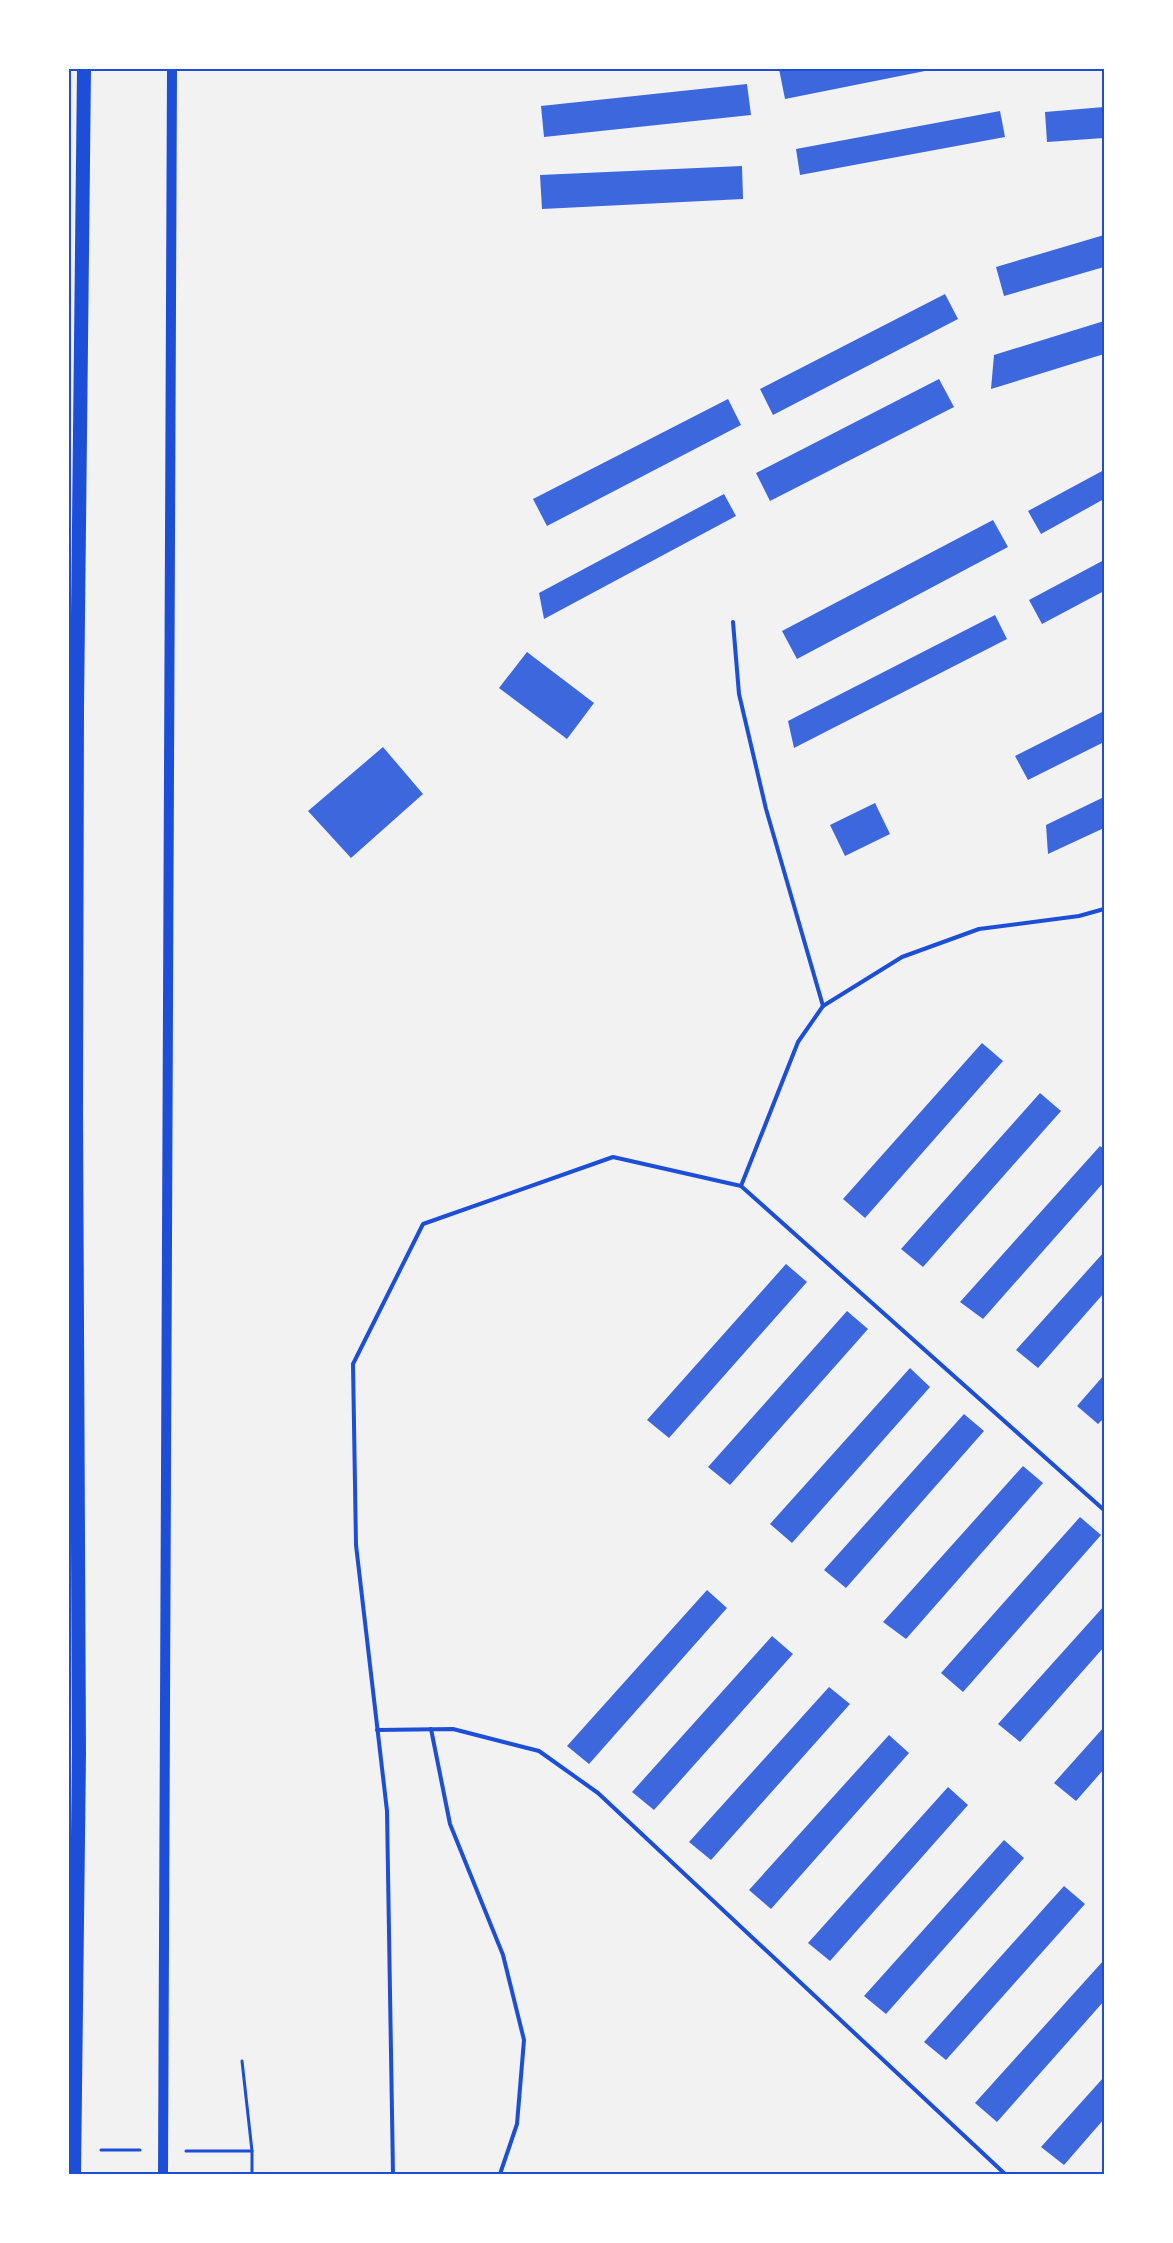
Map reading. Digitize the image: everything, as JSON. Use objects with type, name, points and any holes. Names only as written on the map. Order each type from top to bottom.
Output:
[{"type":"highway","points":[[74,2174],[79,1754],[76,1111],[77,708],[84,69]]},
{"type":"main road","points":[[163,2174],[172,69]]},
{"type":"lane","points":[[733,622],[741,704],[766,809],[823,1006]]},
{"type":"lane","points":[[741,1186],[798,1042],[823,1006],[902,957],[979,929],[1079,916],[1104,909]]},
{"type":"lane","points":[[394,2174],[387,1811],[356,1545],[353,1364],[423,1224],[613,1157],[741,1186],[1104,1510]]},
{"type":"lane","points":[[431,1729],[450,1824],[503,1955],[524,2040],[517,2124],[500,2174]]},
{"type":"lane","points":[[378,1730],[453,1729],[539,1751],[598,1794],[1005,2174]]},
{"type":"path","points":[[242,2061],[252,2151]]},
{"type":"building","points":[[779,69],[930,69],[930,70],[785,99]]},
{"type":"building","points":[[747,84],[751,115],[544,137],[541,106]]},
{"type":"building","points":[[1104,107],[1104,138],[1047,142],[1045,112]]},
{"type":"building","points":[[1000,111],[1005,137],[800,175],[796,149]]},
{"type":"building","points":[[742,166],[743,199],[542,209],[540,175]]},
{"type":"building","points":[[1104,235],[1104,267],[1004,296],[996,267]]},
{"type":"building","points":[[945,294],[958,319],[773,415],[760,389]]},
{"type":"building","points":[[1104,321],[1104,354],[991,389],[994,355]]},
{"type":"building","points":[[939,379],[954,407],[770,501],[756,473]]},
{"type":"building","points":[[728,399],[741,425],[547,526],[533,499]]},
{"type":"building","points":[[1104,470],[1104,499],[1041,534],[1028,511]]},
{"type":"building","points":[[724,494],[736,516],[544,619],[539,593]]},
{"type":"building","points":[[993,520],[1008,547],[797,659],[782,631]]},
{"type":"building","points":[[1104,560],[1104,591],[1042,624],[1029,600]]},
{"type":"building","points":[[995,615],[1007,639],[794,748],[788,721]]},
{"type":"building","points":[[527,652],[594,703],[567,739],[499,688]]},
{"type":"building","points":[[1104,711],[1104,742],[1028,780],[1015,756]]},
{"type":"building","points":[[383,747],[423,794],[351,858],[308,811]]},
{"type":"building","points":[[1104,797],[1104,828],[1048,854],[1046,825]]},
{"type":"building","points":[[875,803],[890,834],[845,856],[830,825]]},
{"type":"building","points":[[982,1043],[1003,1061],[865,1218],[843,1199]]},
{"type":"building","points":[[1040,1093],[1061,1111],[923,1267],[901,1249]]},
{"type":"building","points":[[1100,1146],[1104,1149],[1104,1182],[983,1319],[960,1302]]},
{"type":"building","points":[[1104,1252],[1104,1293],[1038,1368],[1016,1350]]},
{"type":"building","points":[[786,1264],[807,1282],[669,1438],[647,1420]]},
{"type":"building","points":[[847,1311],[868,1329],[730,1485],[708,1467]]},
{"type":"building","points":[[910,1368],[930,1387],[792,1543],[770,1524]]},
{"type":"building","points":[[1104,1375],[1104,1418],[1098,1424],[1077,1406]]},
{"type":"building","points":[[964,1414],[984,1431],[846,1588],[824,1570]]},
{"type":"building","points":[[1023,1466],[1043,1483],[906,1639],[883,1622]]},
{"type":"building","points":[[1080,1517],[1101,1535],[963,1692],[941,1673]]},
{"type":"building","points":[[707,1590],[727,1608],[589,1764],[567,1746]]},
{"type":"building","points":[[1104,1606],[1104,1647],[1020,1742],[998,1724]]},
{"type":"building","points":[[772,1636],[793,1654],[654,1810],[632,1792]]},
{"type":"building","points":[[829,1687],[850,1704],[711,1860],[689,1842]]},
{"type":"building","points":[[1104,1727],[1104,1769],[1076,1801],[1054,1783]]},
{"type":"building","points":[[889,1735],[909,1753],[771,1909],[749,1890]]},
{"type":"building","points":[[948,1787],[968,1805],[830,1961],[808,1943]]},
{"type":"building","points":[[1004,1840],[1024,1858],[886,2014],[864,1996]]},
{"type":"building","points":[[1064,1886],[1085,1904],[946,2060],[924,2042]]},
{"type":"building","points":[[1104,1960],[1104,2001],[997,2122],[975,2103]]},
{"type":"building","points":[[1104,2077],[1104,2119],[1064,2165],[1041,2147]]}]
